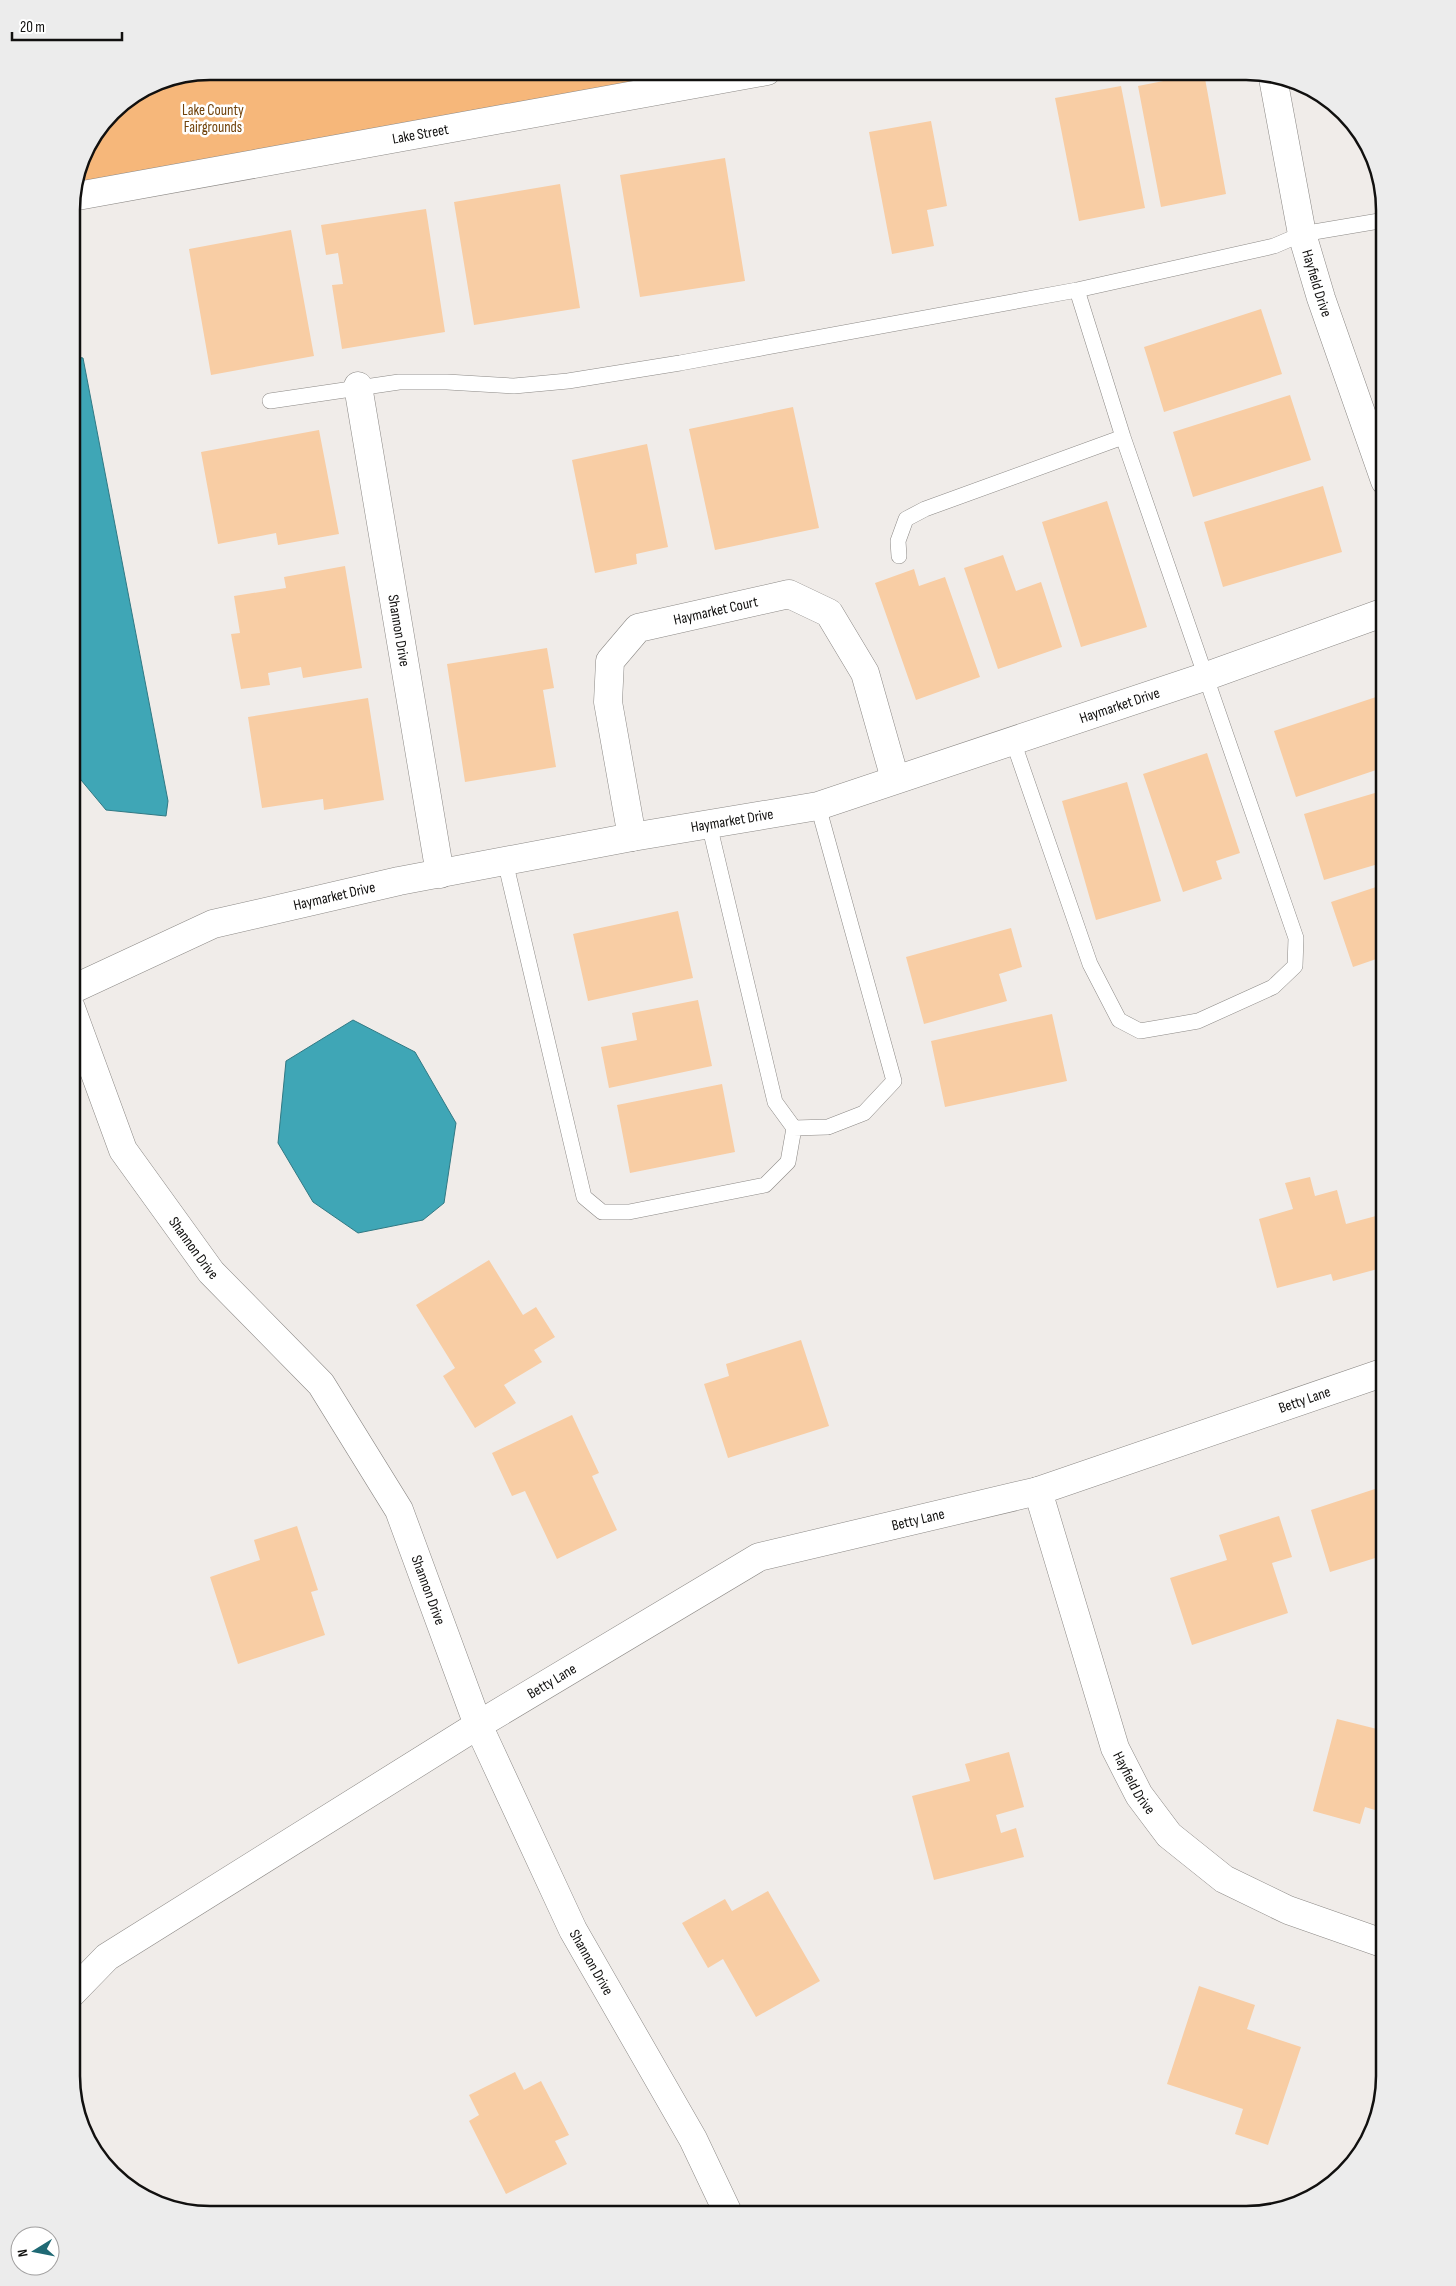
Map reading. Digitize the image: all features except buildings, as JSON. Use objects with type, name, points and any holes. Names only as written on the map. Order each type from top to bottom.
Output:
[{"type":"street","name":"Lake Street","points":[[81,195],[716,80]]},
{"type":"street","name":"Hayfield Drive","points":[[1274,83],[1302,234],[1321,298],[1376,455]]},
{"type":"street","name":"Shannon Drive","points":[[358,386],[440,874]]},
{"type":"street","name":"Haymarket Court","points":[[632,837],[608,702],[610,660],[638,628],[789,594],[829,612],[865,673],[896,779]]},
{"type":"street","name":"Haymarket Drive","points":[[80,986],[213,924],[505,861],[632,837],[818,806],[1207,676],[1376,615]]},
{"type":"street","name":"Shannon Drive","points":[[80,1033],[122,1150],[211,1272],[321,1384],[399,1510],[478,1725],[573,1930],[693,2139],[725,2206]]},
{"type":"street","name":"Betty Lane","points":[[80,1985],[107,1957],[478,1725],[759,1557],[1038,1491],[1376,1375]]},
{"type":"street","name":"Hayfield Drive","points":[[1038,1491],[1115,1748],[1139,1795],[1169,1835],[1224,1879],[1288,1910],[1376,1941]]},
{"type":"lane","points":[[270,401],[358,386],[399,382],[447,382],[514,386],[568,381],[680,363],[1077,290],[1274,246],[1302,234],[1376,222]]},
{"type":"lane","points":[[1013,741],[1090,964],[1120,1020],[1140,1031],[1198,1021],[1273,987],[1294,966],[1296,938],[1123,437],[1077,290]]},
{"type":"lane","points":[[899,556],[898,541],[906,519],[925,509],[1123,437]]},
{"type":"lane","points":[[794,1128],[828,1127],[864,1113],[894,1082],[818,806]]},
{"type":"lane","points":[[505,861],[584,1197],[602,1212],[629,1212],[765,1185],[788,1162],[794,1128],[775,1102],[709,824]]},
{"type":"green space","name":"Lake County Fairgrounds","points":[[210,80],[705,80],[81,191],[84,176],[93,152],[112,124],[124,112],[145,97],[176,84]]},
{"type":"water","points":[[80,357],[83,358],[168,801],[166,816],[106,810],[80,779]]},
{"type":"water","points":[[353,1020],[415,1052],[456,1123],[444,1203],[423,1220],[358,1233],[313,1202],[278,1143],[286,1061]]}]
